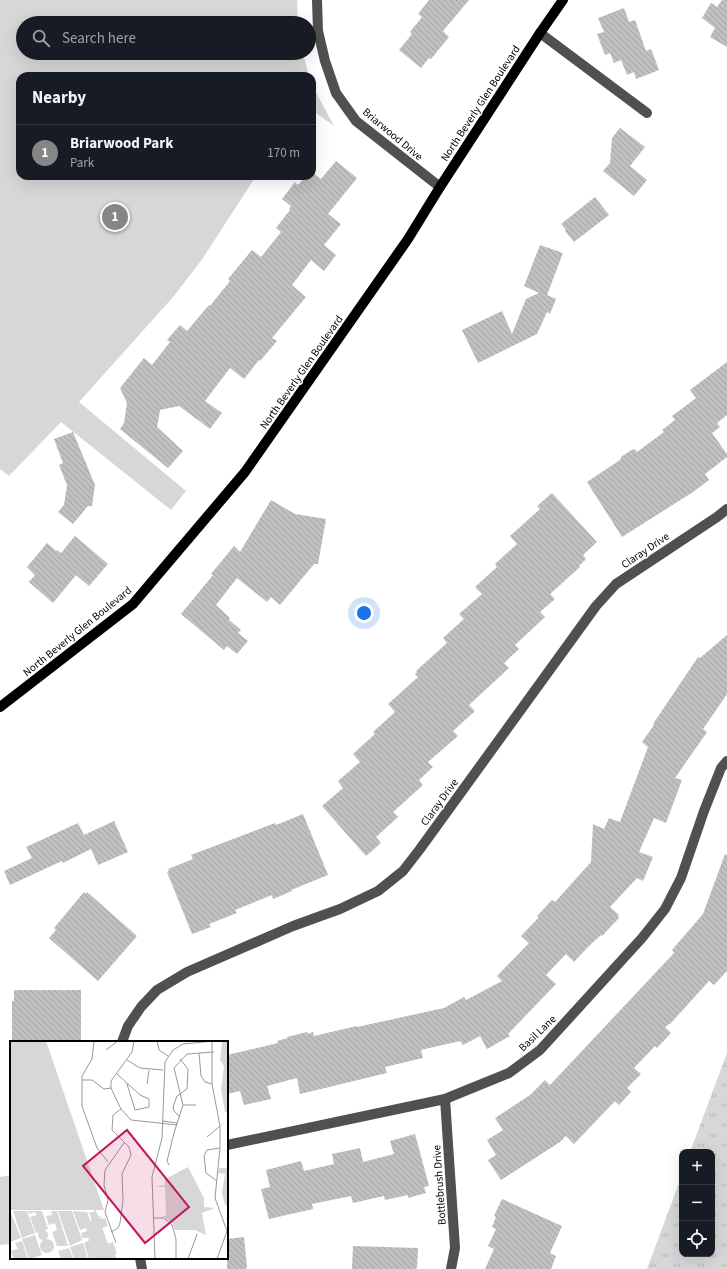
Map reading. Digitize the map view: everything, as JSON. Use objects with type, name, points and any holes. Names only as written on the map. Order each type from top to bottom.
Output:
[{"type":"main road","name":"North Beverly Glen Boulevard","points":[[0,707],[133,604],[245,472],[408,239],[440,187],[563,0]]},
{"type":"street","name":"Briarwood Drive","points":[[318,0],[318,31],[325,61],[336,93],[356,121],[440,187]]},
{"type":"street","points":[[540,33],[647,113]]},
{"type":"street","name":"Claray Drive","points":[[122,1041],[128,1026],[141,1007],[157,990],[187,972],[293,926],[340,909],[378,891],[403,871],[596,606],[616,584],[727,509]]},
{"type":"street","name":"Basil Lane","points":[[228,1145],[446,1099],[509,1073],[540,1050],[642,938],[666,909],[681,878],[704,811],[721,768],[727,760]]},
{"type":"street","name":"Bottlebrush Drive","points":[[446,1099],[455,1248],[451,1269]]},
{"type":"street","points":[[140,1259],[142,1269]]},
{"type":"green space","points":[[0,0],[297,0],[298,16],[16,16],[16,60],[305,60],[308,72],[16,72],[16,180],[253,180],[203,258],[174,296],[79,402],[186,491],[171,510],[61,422],[9,476],[0,469]]},
{"type":"green space","points":[[316,92],[334,126],[316,113]]},
{"type":"green space","points":[[727,1053],[727,1269],[647,1269],[679,1183],[679,1257],[715,1257],[715,1149],[691,1149]]},
{"type":"green space","points":[[10,1175],[10,1244],[0,1245],[0,1177]]},
{"type":"building","points":[[429,0],[469,0],[443,31],[449,37],[431,59],[429,58],[421,68],[399,50],[412,34],[410,32],[422,17],[418,14]]},
{"type":"building","points":[[722,0],[727,0],[727,47],[710,37],[715,28],[702,18],[711,3],[717,7]]},
{"type":"building","points":[[624,8],[629,22],[635,20],[646,51],[651,49],[659,70],[636,79],[634,72],[627,75],[621,60],[614,63],[610,53],[605,55],[597,34],[604,32],[598,18]]},
{"type":"building","points":[[620,128],[645,147],[630,166],[647,180],[634,196],[603,171],[610,163],[612,138]]},
{"type":"building","points":[[336,161],[357,178],[328,214],[341,224],[324,245],[336,255],[324,271],[311,260],[292,285],[306,297],[272,338],[277,341],[244,379],[230,368],[205,401],[222,413],[210,429],[179,406],[160,410],[157,427],[183,451],[168,468],[120,429],[124,423],[127,403],[120,388],[144,358],[152,365],[170,342],[167,340],[180,325],[187,331],[209,305],[210,306],[230,281],[228,279],[252,250],[261,257],[281,232],[276,228],[290,210],[289,209],[291,206],[282,199],[295,182],[298,185],[302,180],[316,180],[316,175],[321,179]]},
{"type":"building","points":[[595,197],[609,215],[574,242],[561,224]]},
{"type":"building","points":[[540,245],[563,253],[547,295],[556,299],[550,314],[547,312],[537,334],[478,363],[462,330],[502,311],[512,334],[526,299],[539,293],[524,286]]},
{"type":"building","points":[[727,362],[727,415],[717,423],[720,427],[712,433],[727,454],[727,457],[705,474],[709,480],[693,492],[622,537],[587,482],[620,460],[621,457],[633,449],[637,452],[664,432],[662,430],[675,420],[672,416],[696,398],[690,390]]},
{"type":"building","points":[[73,432],[95,485],[92,506],[88,506],[73,524],[58,512],[64,505],[67,485],[59,465],[63,463],[54,439]]},
{"type":"building","points":[[552,493],[597,542],[583,555],[586,559],[579,566],[580,567],[550,594],[555,599],[540,612],[545,617],[515,645],[519,649],[504,663],[509,668],[469,705],[475,711],[453,731],[458,736],[428,762],[433,767],[419,780],[423,785],[393,812],[398,817],[376,837],[381,843],[366,856],[322,806],[343,788],[338,781],[360,762],[353,754],[375,734],[373,732],[395,712],[388,704],[418,677],[415,674],[417,672],[416,671],[447,643],[443,638],[464,619],[459,614],[482,594],[475,587],[497,567],[495,564],[517,544],[510,536],[540,509],[537,506]]},
{"type":"building","points":[[271,500],[295,514],[326,519],[318,564],[314,564],[280,605],[271,597],[267,602],[237,578],[216,605],[230,618],[229,620],[241,630],[238,633],[248,641],[237,654],[227,646],[224,650],[181,614],[213,575],[211,574],[234,546],[240,552]]},
{"type":"building","points":[[75,536],[108,564],[89,586],[76,575],[53,603],[29,582],[35,575],[27,567],[47,543],[56,551],[57,550],[61,553]]},
{"type":"building","points":[[727,635],[727,694],[703,729],[707,732],[675,778],[682,780],[666,823],[654,818],[639,852],[653,857],[643,881],[637,878],[610,907],[619,915],[619,918],[602,936],[601,935],[589,946],[574,962],[566,954],[546,975],[556,984],[508,1034],[510,1036],[487,1049],[480,1036],[463,1045],[460,1041],[421,1050],[423,1058],[385,1067],[387,1073],[300,1094],[297,1078],[267,1086],[271,1099],[244,1105],[240,1091],[228,1094],[228,1055],[278,1043],[277,1041],[288,1038],[287,1037],[307,1032],[308,1034],[313,1032],[314,1036],[444,1008],[464,997],[466,1000],[502,981],[497,976],[529,943],[521,936],[539,917],[537,916],[552,900],[555,902],[591,862],[593,824],[604,829],[609,818],[620,822],[648,747],[642,742],[698,657],[700,658]]},
{"type":"building","points":[[303,814],[328,875],[273,899],[272,895],[235,910],[237,913],[209,924],[211,927],[192,934],[167,872],[169,871],[168,869],[193,859],[191,855]]},
{"type":"building","points":[[114,821],[128,852],[98,865],[91,849],[63,863],[62,861],[10,885],[4,871],[32,858],[26,847],[78,823],[84,835]]},
{"type":"building","points":[[725,854],[727,855],[727,971],[714,985],[709,981],[671,1023],[665,1027],[671,1033],[657,1048],[655,1046],[634,1068],[641,1074],[627,1088],[631,1092],[619,1105],[615,1101],[574,1144],[566,1136],[560,1142],[501,1180],[488,1160],[496,1155],[487,1140],[503,1130],[495,1118],[530,1095],[545,1080],[550,1085],[674,953],[672,950],[703,914]]},
{"type":"building","points":[[84,892],[85,894],[87,892],[137,936],[98,981],[49,938],[56,930],[54,928]]},
{"type":"building","points":[[14,990],[81,990],[81,1041],[12,1041],[12,1001],[14,1001]]},
{"type":"building","points":[[415,1134],[429,1186],[424,1187],[426,1193],[408,1198],[408,1195],[385,1200],[384,1196],[353,1203],[351,1196],[312,1204],[313,1209],[269,1219],[261,1189],[270,1187],[266,1170],[301,1161],[304,1171],[334,1164],[332,1154],[360,1148],[363,1162],[394,1154],[390,1141]]},
{"type":"building","points":[[502,1199],[562,1226],[550,1253],[556,1256],[551,1269],[485,1269],[494,1249],[488,1246],[496,1229],[492,1227],[496,1217],[494,1216]]},
{"type":"building","points":[[244,1237],[247,1269],[227,1269],[228,1239]]},
{"type":"building","points":[[353,1246],[418,1248],[417,1268],[352,1269]]},
{"type":"place","name":"Briarwood Park","points":[[115,217]]}]
